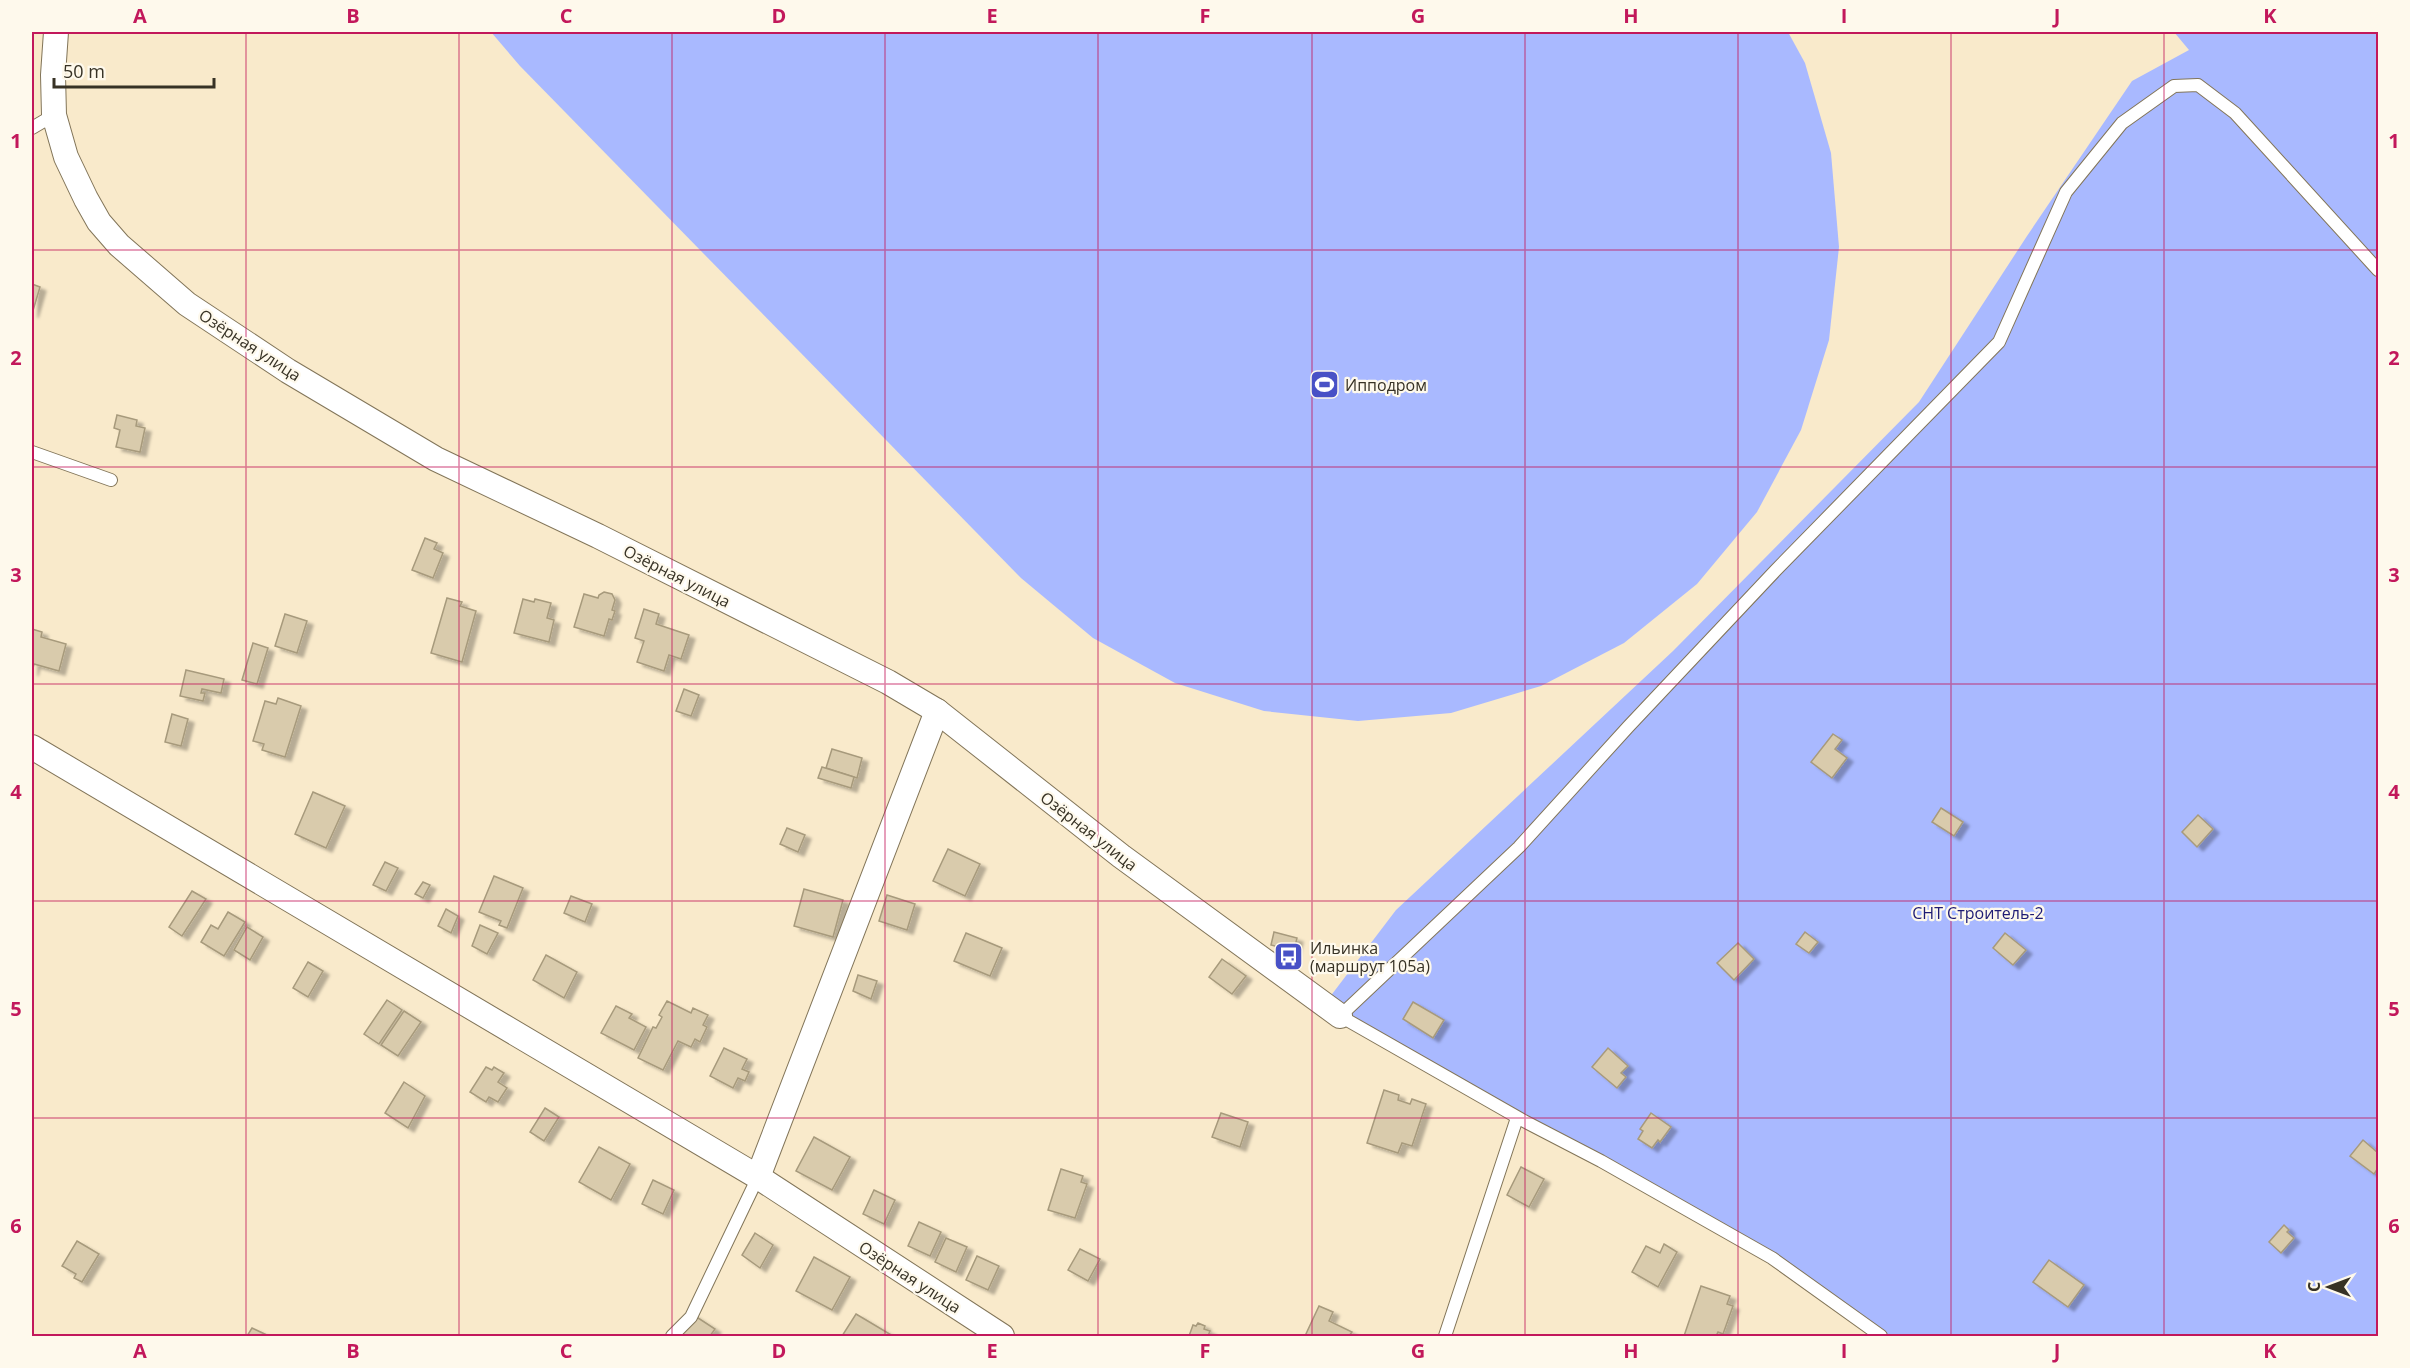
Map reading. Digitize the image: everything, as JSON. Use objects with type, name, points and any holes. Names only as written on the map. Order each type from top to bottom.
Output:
[{"type":"street","name":"Озёрная улица","points":[[56,32],[53,75],[54,115],[66,157],[99,222],[119,245],[187,304],[288,371],[436,459],[598,536],[888,682],[937,711],[1121,856],[1340,1016]]},
{"type":"street","points":[[758,1177],[937,711]]},
{"type":"street","name":"Озёрная улица","points":[[32,747],[758,1177],[1002,1336]]},
{"type":"lane","points":[[1881,1336],[1772,1258],[1601,1161],[1517,1118],[1340,1016],[1519,847],[1628,727],[1775,572],[1999,342],[2066,192],[2122,123],[2174,86],[2198,85],[2235,113],[2379,270]]},
{"type":"lane","points":[[32,128],[54,115]]},
{"type":"lane","points":[[32,452],[111,480]]},
{"type":"lane","points":[[1445,1336],[1517,1118]]},
{"type":"lane","points":[[672,1336],[691,1317],[758,1177]]},
{"type":"green space","name":"Ипподром","points":[[491,32],[1788,32],[1805,63],[1831,153],[1839,247],[1829,340],[1801,430],[1757,512],[1697,584],[1624,643],[1541,686],[1451,713],[1358,721],[1264,711],[1175,683],[1093,638],[1021,578],[520,66]]},
{"type":"green space","name":"СНТ Строитель-2","points":[[2174,32],[2378,32],[2378,1336],[1888,1336],[1764,1252],[1323,1006],[1396,910],[1673,651],[1919,402],[2132,81],[2189,50]]},
{"type":"building","points":[[32,284],[40,287],[32,314]]},
{"type":"building","points":[[117,415],[137,420],[136,426],[145,428],[140,452],[116,447],[120,430],[114,428]]},
{"type":"building","points":[[425,538],[437,543],[434,549],[443,553],[433,578],[412,570]]},
{"type":"building","points":[[604,592],[612,594],[615,600],[612,610],[615,611],[612,620],[609,619],[604,636],[574,627],[584,594],[598,598]]},
{"type":"building","points":[[447,598],[462,602],[460,606],[476,611],[462,662],[431,653]]},
{"type":"building","points":[[523,599],[551,603],[547,618],[554,620],[549,642],[514,633]]},
{"type":"building","points":[[644,609],[659,614],[656,624],[689,635],[681,659],[669,655],[664,671],[637,662],[644,641],[635,638]]},
{"type":"building","points":[[285,614],[307,621],[297,653],[275,646]]},
{"type":"building","points":[[32,629],[42,632],[41,637],[66,644],[59,671],[34,664],[32,672]]},
{"type":"building","points":[[253,643],[268,648],[257,684],[242,680]]},
{"type":"building","points":[[186,670],[224,679],[221,693],[202,689],[201,693],[205,693],[203,701],[180,696]]},
{"type":"building","points":[[684,689],[699,695],[691,716],[676,711]]},
{"type":"building","points":[[278,698],[301,706],[285,757],[262,750],[264,744],[253,741],[265,701],[276,704]]},
{"type":"building","points":[[172,714],[188,719],[181,746],[165,742]]},
{"type":"building","points":[[1833,734],[1842,740],[1835,749],[1847,758],[1832,778],[1811,762]]},
{"type":"building","points":[[832,749],[862,758],[857,778],[826,768]]},
{"type":"building","points":[[822,767],[854,777],[851,788],[818,778]]},
{"type":"building","points":[[313,792],[345,806],[326,848],[295,834]]},
{"type":"building","points":[[1941,808],[1963,822],[1954,836],[1932,822]]},
{"type":"building","points":[[2198,815],[2213,829],[2197,847],[2182,832]]},
{"type":"building","points":[[787,828],[805,835],[798,852],[780,844]]},
{"type":"building","points":[[948,849],[980,864],[965,896],[933,881]]},
{"type":"building","points":[[385,862],[398,868],[386,891],[373,885]]},
{"type":"building","points":[[494,876],[523,888],[507,928],[499,925],[501,921],[479,912]]},
{"type":"building","points":[[423,882],[430,885],[423,898],[415,894]]},
{"type":"building","points":[[804,889],[843,900],[833,937],[794,926]]},
{"type":"building","points":[[192,891],[206,899],[182,936],[169,927]]},
{"type":"building","points":[[887,895],[915,904],[907,930],[879,921]]},
{"type":"building","points":[[571,896],[592,904],[585,922],[564,913]]},
{"type":"building","points":[[446,909],[458,916],[451,933],[438,926]]},
{"type":"building","points":[[228,912],[245,922],[224,956],[201,942],[211,925],[218,929]]},
{"type":"building","points":[[480,925],[498,933],[487,954],[472,946]]},
{"type":"building","points":[[247,927],[263,937],[250,960],[234,950]]},
{"type":"building","points":[[1274,932],[1297,938],[1294,951],[1271,945]]},
{"type":"building","points":[[1805,932],[1818,942],[1809,953],[1796,944]]},
{"type":"building","points":[[966,933],[1002,948],[990,976],[954,961]]},
{"type":"building","points":[[2005,933],[2026,950],[2013,965],[1993,948]]},
{"type":"building","points":[[1738,943],[1754,959],[1734,980],[1717,963]]},
{"type":"building","points":[[546,955],[577,972],[564,998],[533,980]]},
{"type":"building","points":[[1222,959],[1246,976],[1232,994],[1209,977]]},
{"type":"building","points":[[308,962],[323,971],[308,997],[293,988]]},
{"type":"building","points":[[858,975],[877,981],[871,999],[853,991]]},
{"type":"building","points":[[387,1000],[402,1010],[379,1044],[364,1034]]},
{"type":"building","points":[[667,1001],[691,1013],[693,1008],[708,1015],[703,1025],[707,1027],[700,1042],[695,1039],[691,1047],[678,1041],[663,1070],[638,1058],[653,1027],[656,1028],[662,1017],[659,1015]]},
{"type":"building","points":[[1413,1002],[1444,1020],[1433,1038],[1403,1019]]},
{"type":"building","points":[[616,1006],[632,1014],[629,1018],[646,1027],[634,1050],[601,1033]]},
{"type":"building","points":[[404,1011],[421,1022],[398,1056],[381,1045]]},
{"type":"building","points":[[724,1048],[747,1059],[742,1069],[749,1072],[745,1081],[738,1078],[733,1088],[710,1076]]},
{"type":"building","points":[[1608,1048],[1628,1066],[1621,1073],[1626,1077],[1617,1088],[1592,1067]]},
{"type":"building","points":[[486,1067],[492,1070],[494,1067],[504,1073],[498,1082],[507,1088],[498,1102],[489,1097],[486,1102],[470,1092]]},
{"type":"building","points":[[404,1082],[425,1096],[408,1128],[385,1113]]},
{"type":"building","points":[[1384,1090],[1399,1095],[1398,1100],[1410,1104],[1412,1099],[1426,1104],[1412,1146],[1402,1143],[1398,1153],[1367,1143]]},
{"type":"building","points":[[545,1108],[559,1117],[544,1141],[530,1132]]},
{"type":"building","points":[[1221,1113],[1248,1122],[1240,1147],[1212,1137]]},
{"type":"building","points":[[1651,1113],[1671,1127],[1660,1142],[1658,1140],[1652,1148],[1638,1139],[1643,1131],[1640,1129]]},
{"type":"building","points":[[814,1137],[850,1157],[832,1190],[796,1171]]},
{"type":"building","points":[[2363,1140],[2378,1153],[2378,1168],[2374,1174],[2350,1156]]},
{"type":"building","points":[[599,1147],[630,1164],[611,1200],[579,1182]]},
{"type":"building","points":[[1521,1167],[1544,1179],[1529,1207],[1507,1195]]},
{"type":"building","points":[[1061,1169],[1083,1176],[1081,1182],[1087,1184],[1075,1218],[1048,1210]]},
{"type":"building","points":[[653,1180],[674,1190],[663,1214],[642,1204]]},
{"type":"building","points":[[874,1190],[895,1200],[884,1224],[863,1214]]},
{"type":"building","points":[[919,1222],[941,1232],[930,1256],[908,1246]]},
{"type":"building","points":[[2284,1225],[2289,1230],[2287,1232],[2294,1238],[2281,1253],[2269,1242]]},
{"type":"building","points":[[755,1233],[773,1245],[760,1268],[742,1255]]},
{"type":"building","points":[[946,1238],[967,1247],[956,1272],[935,1262]]},
{"type":"building","points":[[77,1241],[99,1254],[82,1282],[74,1278],[76,1274],[62,1266]]},
{"type":"building","points":[[1664,1244],[1677,1252],[1658,1287],[1632,1272],[1646,1246],[1660,1253]]},
{"type":"building","points":[[1080,1249],[1100,1259],[1088,1281],[1068,1270]]},
{"type":"building","points":[[977,1256],[999,1266],[988,1290],[966,1280]]},
{"type":"building","points":[[814,1257],[850,1277],[832,1310],[796,1291]]},
{"type":"building","points":[[2049,1260],[2084,1285],[2068,1307],[2033,1282]]},
{"type":"building","points":[[1701,1286],[1730,1296],[1727,1304],[1733,1306],[1723,1334],[1718,1332],[1716,1336],[1684,1336]]},
{"type":"building","points":[[1319,1306],[1333,1312],[1329,1321],[1352,1332],[1349,1336],[1305,1336]]},
{"type":"building","points":[[692,1314],[715,1329],[710,1336],[679,1336]]},
{"type":"building","points":[[856,1314],[893,1336],[842,1336]]},
{"type":"building","points":[[1198,1323],[1210,1331],[1208,1336],[1189,1336],[1193,1325],[1196,1326]]},
{"type":"building","points":[[252,1328],[269,1336],[247,1336]]},
{"type":"place","name":"Ипподром","points":[[1324,385]]},
{"type":"place","name":"Ильинка (маршрут 105а)","points":[[1289,957]]}]
